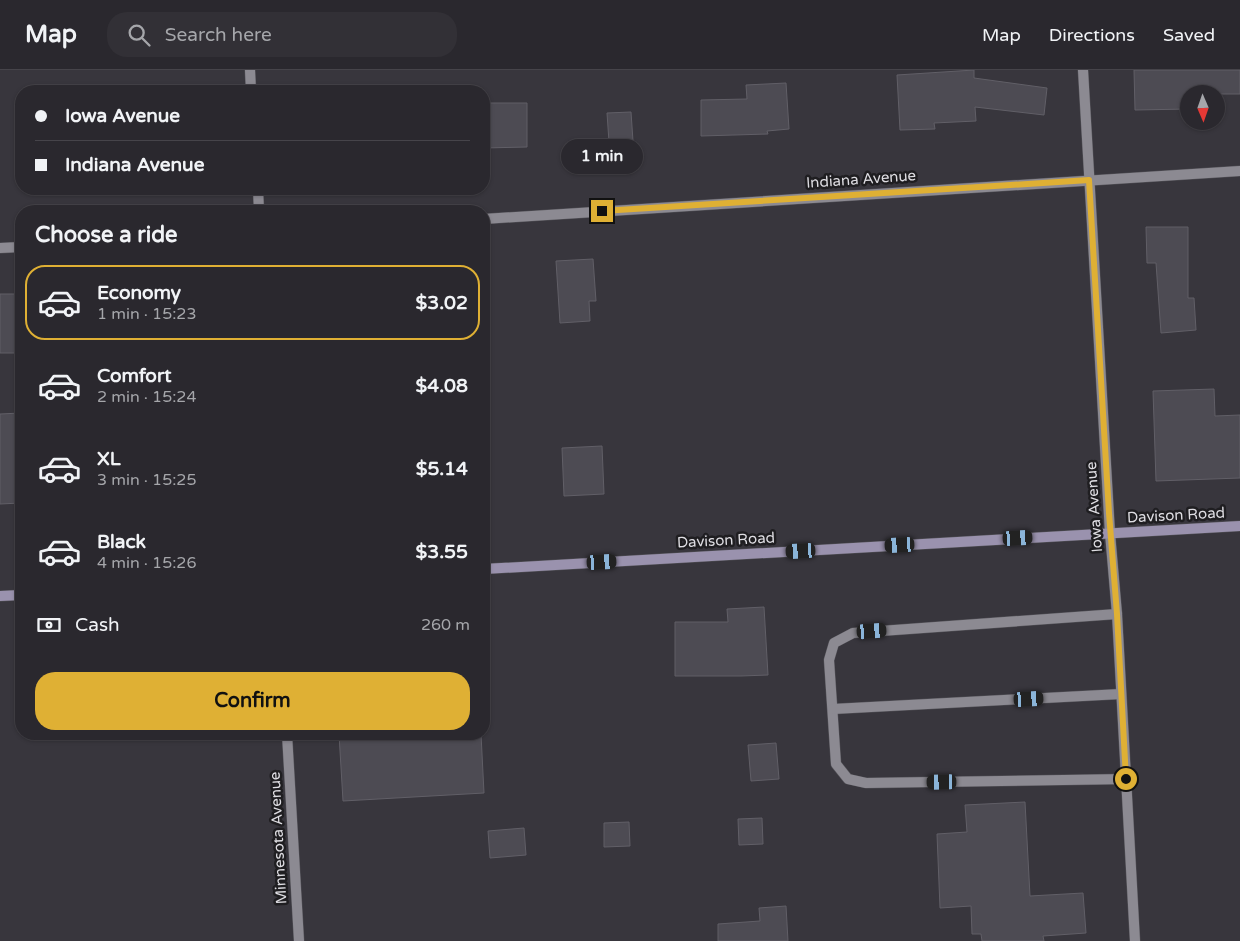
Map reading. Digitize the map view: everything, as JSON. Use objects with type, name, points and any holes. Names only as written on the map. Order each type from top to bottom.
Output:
[{"type":"main road","name":"Davison Road","points":[[490,569],[1240,526]]},
{"type":"main road","points":[[0,596],[15,595]]},
{"type":"street","points":[[250,70],[251,85]]},
{"type":"street","name":"Iowa Avenue","points":[[1083,70],[1110,533],[1117,614],[1135,941]]},
{"type":"street","name":"Indiana Avenue","points":[[490,219],[1240,170]]},
{"type":"street","points":[[0,248],[15,247]]},
{"type":"street","points":[[1117,614],[853,632],[834,642],[830,660],[836,764],[848,779],[866,783],[1126,779]]},
{"type":"street","points":[[833,710],[1121,694]]},
{"type":"street","name":"Minnesota Avenue","points":[[287,740],[299,941]]},
{"type":"building","points":[[974,70],[974,78],[1047,88],[1044,115],[975,107],[976,121],[934,123],[935,129],[900,130],[897,75]]},
{"type":"building","points":[[1134,70],[1240,70],[1240,94],[1225,94],[1225,85],[1180,85],[1180,109],[1135,110]]},
{"type":"building","points":[[786,83],[789,129],[767,131],[768,134],[701,136],[701,100],[747,99],[746,85]]},
{"type":"building","points":[[490,103],[527,103],[527,147],[490,148]]},
{"type":"building","points":[[631,112],[633,141],[609,142],[607,113]]},
{"type":"building","points":[[1146,227],[1188,227],[1188,298],[1194,298],[1196,330],[1161,333],[1156,263],[1147,263]]},
{"type":"building","points":[[593,259],[596,301],[589,301],[590,321],[560,323],[556,261]]},
{"type":"building","points":[[0,294],[15,294],[15,353],[0,353]]},
{"type":"building","points":[[1214,389],[1215,416],[1240,415],[1240,478],[1156,481],[1153,391]]},
{"type":"building","points":[[15,413],[15,503],[0,504],[0,414]]},
{"type":"building","points":[[602,446],[604,494],[564,496],[562,448]]},
{"type":"building","points":[[764,607],[768,675],[675,676],[675,622],[728,622],[727,609]]},
{"type":"building","points":[[339,740],[481,740],[484,793],[343,801]]},
{"type":"building","points":[[776,743],[779,779],[751,781],[748,745]]},
{"type":"building","points":[[1025,802],[1030,896],[1083,893],[1086,933],[1043,936],[1044,941],[982,941],[981,934],[972,934],[971,906],[940,908],[937,834],[967,832],[965,805]]},
{"type":"building","points":[[762,818],[763,844],[739,845],[738,819]]},
{"type":"building","points":[[629,822],[630,846],[604,847],[604,823]]},
{"type":"building","points":[[524,828],[526,855],[490,858],[488,831]]},
{"type":"building","points":[[786,906],[788,941],[718,941],[718,924],[760,921],[759,908]]},
{"type":"route","points":[[602,211],[1089,180],[1126,779]]}]
